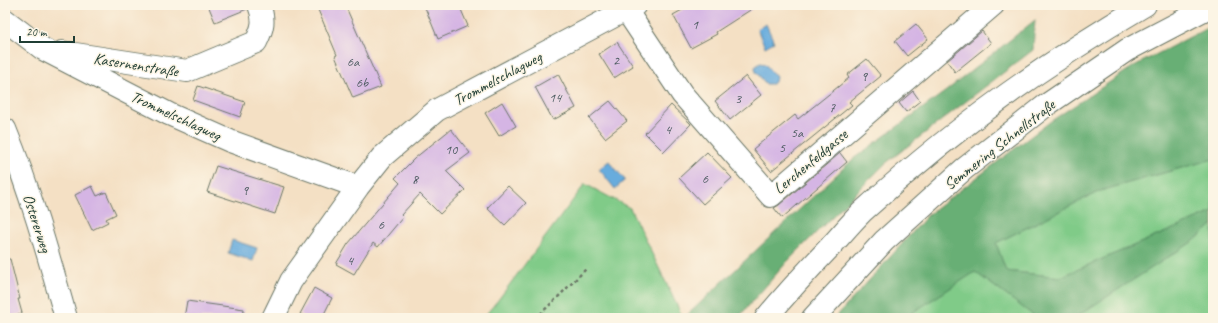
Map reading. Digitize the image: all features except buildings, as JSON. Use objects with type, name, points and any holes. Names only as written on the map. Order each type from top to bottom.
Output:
[{"type":"main road","name":"Kasernenstraße","points":[[44,49],[187,72],[256,42],[263,29],[262,13],[259,5]]},
{"type":"main road","name":"Lerchenfeldgasse","points":[[630,7],[682,94],[771,196],[993,5]]},
{"type":"main road","name":"Semmering Schnellstraße","points":[[766,318],[788,291],[861,213],[945,140],[1029,79],[1112,24],[1145,5]]},
{"type":"main road","name":"Semmering Schnellstraße","points":[[812,318],[884,241],[964,169],[1045,106],[1127,50],[1213,5]]},
{"type":"main road","name":"Trommelschlagweg","points":[[273,318],[291,281],[358,187],[382,157],[437,110],[630,7]]},
{"type":"main road","name":"Trommelschlagweg","points":[[5,20],[44,49],[169,114],[230,140],[358,187]]},
{"type":"main road","name":"Ostererweg","points":[[5,129],[20,166],[52,267],[66,318]]},
{"type":"path","points":[[536,318],[587,268]]},
{"type":"green space","points":[[1035,20],[1033,50],[886,163],[786,263],[738,318],[684,318],[853,159],[946,91]]},
{"type":"green space","points":[[1213,25],[1213,159],[1100,191],[996,243],[1006,271],[1060,277],[1213,212],[1213,224],[1195,240],[1074,318],[1037,318],[975,272],[904,318],[835,318],[929,214],[1051,121],[1134,66]]},
{"type":"green space","points":[[1213,159],[1213,212],[1060,277],[1006,271],[996,243],[1100,191]]},
{"type":"green space","points":[[585,184],[630,208],[683,318],[483,318],[498,300]]},
{"type":"green space","points":[[1213,224],[1213,318],[1074,318],[1195,240]]},
{"type":"green space","points":[[975,272],[1037,318],[904,318]]},
{"type":"water","points":[[766,24],[774,42],[765,47],[757,29]]},
{"type":"water","points":[[760,63],[765,64],[776,77],[775,82],[772,84],[766,84],[756,72],[755,67]]},
{"type":"water","points":[[609,161],[625,180],[615,189],[599,169]]},
{"type":"water","points":[[232,240],[257,248],[253,261],[228,253]]}]
